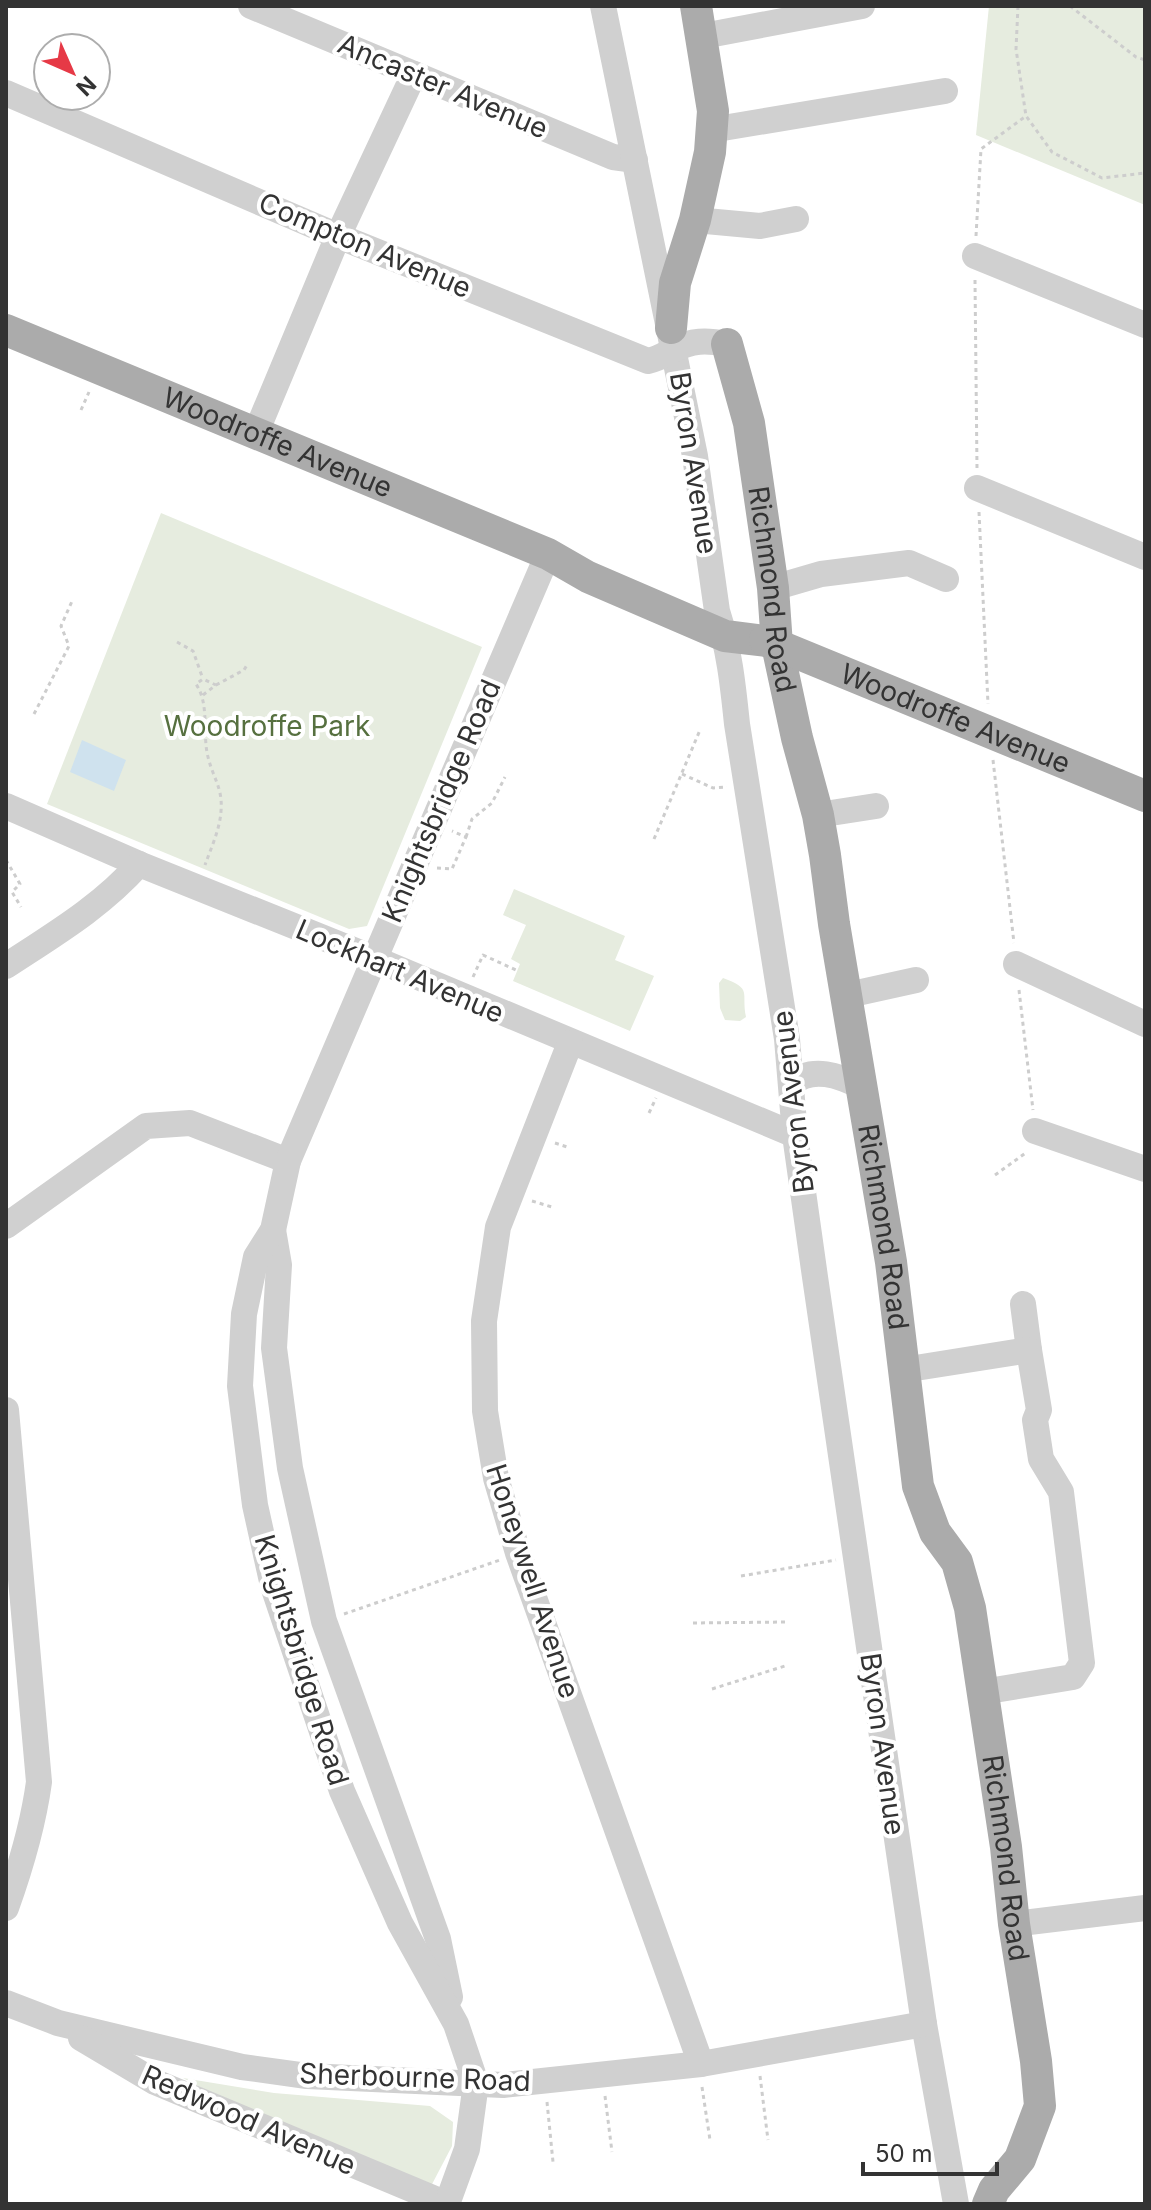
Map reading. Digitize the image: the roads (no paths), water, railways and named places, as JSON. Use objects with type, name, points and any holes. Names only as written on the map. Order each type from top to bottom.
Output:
[{"type":"main road","points":[[673,338],[675,283],[695,220],[710,152],[713,111],[700,21]]},
{"type":"main road","name":"Woodroffe Avenue","points":[[6,330],[548,554],[588,577],[724,621],[1145,796]]},
{"type":"main road","name":"Richmond Road","points":[[727,344],[749,423],[773,588],[772,643],[818,815],[892,1273],[918,1486],[935,1532],[957,1562],[970,1608],[1006,1847],[1040,2106],[1020,2159],[991,2197]]},
{"type":"street","name":"Ancaster Avenue","points":[[251,6],[618,159],[635,160]]},
{"type":"street","name":"Byron Avenue","points":[[603,6],[673,338],[724,621],[787,1039],[795,1135],[855,1557],[924,2024],[954,2193]]},
{"type":"street","points":[[700,21],[862,6]]},
{"type":"street","points":[[255,435],[338,236],[414,74]]},
{"type":"street","points":[[711,130],[945,91]]},
{"type":"street","name":"Compton Avenue","points":[[6,93],[338,236],[648,361],[658,359],[673,338],[727,344]]},
{"type":"street","points":[[695,220],[760,226],[796,219]]},
{"type":"street","points":[[975,256],[1145,325]]},
{"type":"street","points":[[977,488],[1145,557]]},
{"type":"street","name":"Knightsbridge Road","points":[[456,2024],[400,1923],[342,1791],[273,1586],[255,1505],[240,1386],[244,1314],[256,1257],[273,1230],[288,1161],[548,554]]},
{"type":"street","points":[[773,588],[821,574],[909,563],[946,579]]},
{"type":"street","name":"Lockhart Avenue","points":[[6,806],[795,1135]]},
{"type":"street","points":[[818,815],[876,806]]},
{"type":"street","points":[[6,966],[80,917],[119,887],[139,864]]},
{"type":"street","points":[[1016,964],[1145,1024]]},
{"type":"street","points":[[848,995],[916,980]]},
{"type":"street","name":"Honeywell Avenue","points":[[570,1043],[498,1227],[484,1321],[485,1411],[496,1478],[518,1553],[701,2073]]},
{"type":"street","points":[[791,1084],[797,1078],[815,1074],[832,1075],[862,1087]]},
{"type":"street","points":[[6,1226],[146,1126],[190,1123],[288,1161]]},
{"type":"street","points":[[1035,1131],[1145,1169]]},
{"type":"street","name":"Knightsbridge Road","points":[[273,1230],[279,1265],[274,1348],[290,1468],[324,1621],[438,1939],[456,2024],[476,2083]]},
{"type":"street","points":[[982,1692],[1073,1677],[1082,1663],[1061,1492],[1041,1459],[1035,1420],[1039,1410],[1023,1304]]},
{"type":"street","points":[[903,1370],[1029,1350]]},
{"type":"street","points":[[6,1410],[39,1782],[21,1867],[6,1908]]},
{"type":"street","points":[[1014,1924],[1145,1908]]},
{"type":"street","name":"Sherbourne Road","points":[[6,2003],[58,2023],[242,2067],[307,2076],[503,2085],[701,2073],[924,2024]]},
{"type":"street","name":"Redwood Avenue","points":[[58,2023],[155,2082],[443,2203]]},
{"type":"street","points":[[443,2203],[467,2149],[476,2083]]},
{"type":"street","points":[[954,2193],[973,2191],[991,2197]]},
{"type":"water","points":[[82,740],[126,760],[114,791],[70,772]]},
{"type":"park label","name":"Woodroffe Park","points":[[267,726]]}]
